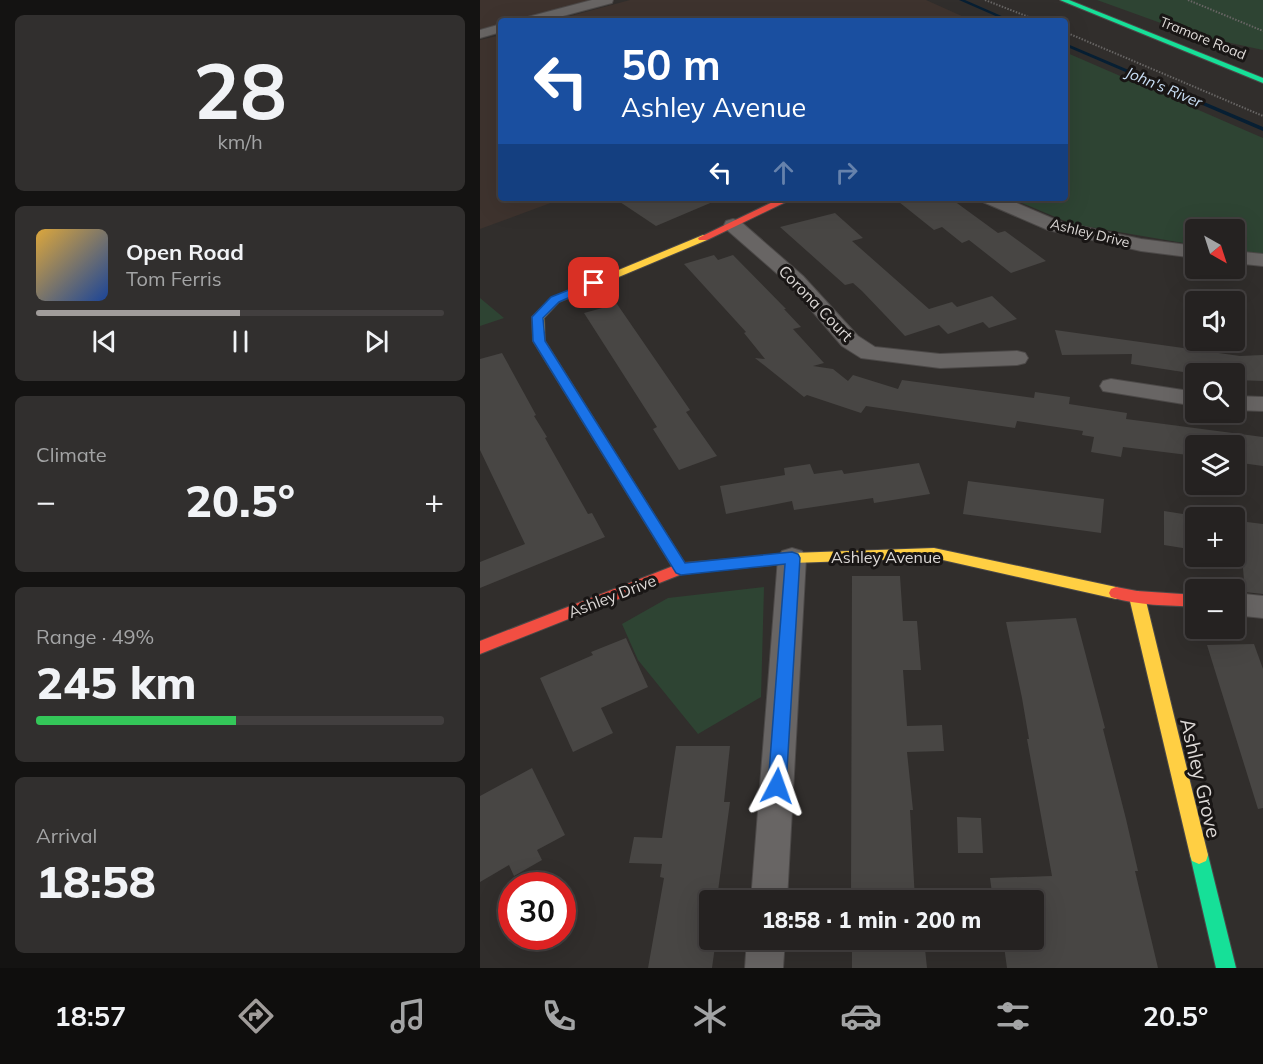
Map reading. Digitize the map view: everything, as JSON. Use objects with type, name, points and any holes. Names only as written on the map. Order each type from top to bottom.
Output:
[{"type":"street","points":[[540,18],[607,0]]},
{"type":"street","name":"Tramore Road","points":[[1063,0],[1263,81]]},
{"type":"street","points":[[480,34],[498,29]]},
{"type":"street","points":[[681,569],[539,341],[538,317],[555,300],[733,225],[783,201]]},
{"type":"street","name":"Ashley Drive","points":[[996,201],[1055,226],[1142,245],[1185,251]]},
{"type":"street","name":"Corona Court","points":[[733,225],[796,280],[850,341],[869,353],[940,361],[1017,358]]},
{"type":"street","points":[[1245,258],[1263,260]]},
{"type":"street","points":[[1111,386],[1185,397]]},
{"type":"street","points":[[1245,403],[1263,404]]},
{"type":"street","name":"Ashley Avenue","points":[[681,569],[792,558],[934,553],[1137,597],[1185,600]]},
{"type":"street","points":[[770,890],[792,558]]},
{"type":"street","name":"Ashley Drive","points":[[480,648],[681,569]]},
{"type":"street","name":"Ashley Grove","points":[[1137,597],[1226,968]]},
{"type":"street","points":[[1245,605],[1263,607]]},
{"type":"street","points":[[764,968],[765,950]]},
{"type":"path","points":[[985,0],[1031,18]]},
{"type":"path","points":[[1188,0],[1263,32]]},
{"type":"path","points":[[1068,34],[1263,116]]},
{"type":"shaded area","points":[[480,0],[594,0],[525,18],[498,18],[498,26],[480,30]]},
{"type":"shaded area","points":[[630,0],[926,0],[966,18],[563,18]]},
{"type":"shaded area","points":[[498,36],[498,201],[556,201],[480,229],[480,40]]},
{"type":"green space","points":[[1097,0],[1263,0],[1263,50],[1194,35]]},
{"type":"green space","points":[[1068,53],[1263,138],[1263,255],[1245,252],[1245,219],[1185,219],[1185,243],[1072,224],[1017,201],[1068,201]]},
{"type":"green space","points":[[480,298],[504,318],[480,326]]},
{"type":"green space","points":[[764,587],[761,697],[698,734],[638,660],[622,624],[668,598]]},
{"type":"building","points":[[618,201],[715,201],[656,226]]},
{"type":"building","points":[[898,201],[954,201],[998,233],[1005,231],[1046,261],[1011,273],[969,240],[962,243],[942,227],[934,230]]},
{"type":"building","points":[[835,213],[863,238],[852,241],[929,309],[952,302],[957,307],[992,296],[1017,319],[989,328],[983,322],[948,334],[939,325],[905,336],[853,283],[845,285],[780,227]]},
{"type":"building","points":[[714,255],[718,260],[733,255],[801,327],[793,329],[824,363],[813,366],[833,369],[848,381],[853,375],[898,389],[902,380],[1034,398],[1035,392],[1070,397],[1069,404],[1127,413],[1126,419],[1263,437],[1263,466],[1245,464],[1245,435],[1185,435],[1185,455],[1123,447],[1121,457],[1091,452],[1094,437],[1082,435],[1083,431],[1017,421],[1015,428],[866,406],[861,413],[807,395],[804,397],[755,358],[765,359],[744,333],[746,332],[684,264]]},
{"type":"building","points":[[617,304],[690,410],[686,412],[717,456],[679,470],[653,429],[657,427],[584,313]]},
{"type":"building","points":[[1055,330],[1185,348],[1185,351],[1240,356],[1263,355],[1263,381],[1245,380],[1245,363],[1185,363],[1185,372],[1131,364],[1132,354],[1062,355]]},
{"type":"building","points":[[502,353],[536,415],[534,416],[547,437],[545,438],[588,514],[592,513],[605,537],[480,588],[480,562],[525,544],[480,450],[480,359]]},
{"type":"building","points":[[919,463],[930,494],[874,503],[873,498],[794,510],[792,501],[726,514],[720,486],[785,475],[784,468],[810,464],[814,474],[842,470],[844,474]]},
{"type":"building","points":[[968,481],[1104,499],[1101,533],[963,514]]},
{"type":"building","points":[[1164,511],[1185,514],[1185,548],[1164,545]]},
{"type":"building","points":[[1245,522],[1263,524],[1263,594],[1245,592]]},
{"type":"building","points":[[852,576],[900,576],[903,621],[917,621],[921,670],[903,670],[907,726],[942,725],[944,751],[907,752],[913,810],[910,810],[914,890],[851,890]]},
{"type":"building","points":[[1076,618],[1105,728],[1103,729],[1138,871],[1135,871],[1158,968],[1007,968],[1005,950],[1044,950],[1044,890],[992,890],[990,878],[1052,876],[1027,739],[1029,739],[1022,698],[1006,622]]},
{"type":"building","points":[[626,638],[648,687],[601,708],[613,733],[573,752],[540,678],[593,655],[591,652]]},
{"type":"building","points":[[1254,644],[1263,669],[1263,808],[1258,809],[1207,645]]},
{"type":"building","points":[[676,746],[730,746],[724,802],[730,802],[718,890],[699,890],[699,950],[714,950],[712,968],[648,968],[664,878],[660,877],[662,864],[629,863],[634,837],[662,838]]},
{"type":"building","points":[[532,768],[565,835],[537,850],[542,860],[521,872],[512,872],[509,865],[480,882],[480,796]]},
{"type":"building","points":[[957,817],[981,818],[983,853],[958,853]]},
{"type":"building","points":[[852,950],[925,950],[927,968],[852,968]]},
{"type":"waterway","name":"John's River","points":[[961,0],[1004,18]]},
{"type":"waterway","name":"John's River","points":[[1068,45],[1263,129]]},
{"type":"traffic: fast","points":[[1063,0],[1263,81]]},
{"type":"traffic: fast","points":[[1199,855],[1226,968]]},
{"type":"traffic: slow","points":[[681,569],[539,341],[538,317],[555,300],[703,238]]},
{"type":"traffic: slow","points":[[754,562],[792,558],[934,553],[1116,593]]},
{"type":"traffic: slow","points":[[1137,597],[1199,855]]},
{"type":"traffic: jam","points":[[703,238],[783,201]]},
{"type":"traffic: jam","points":[[480,648],[681,569],[754,562]]},
{"type":"traffic: jam","points":[[1116,593],[1185,600]]},
{"type":"route","points":[[594,283],[555,300],[538,317],[539,341],[681,569],[792,558],[777,786]]}]
